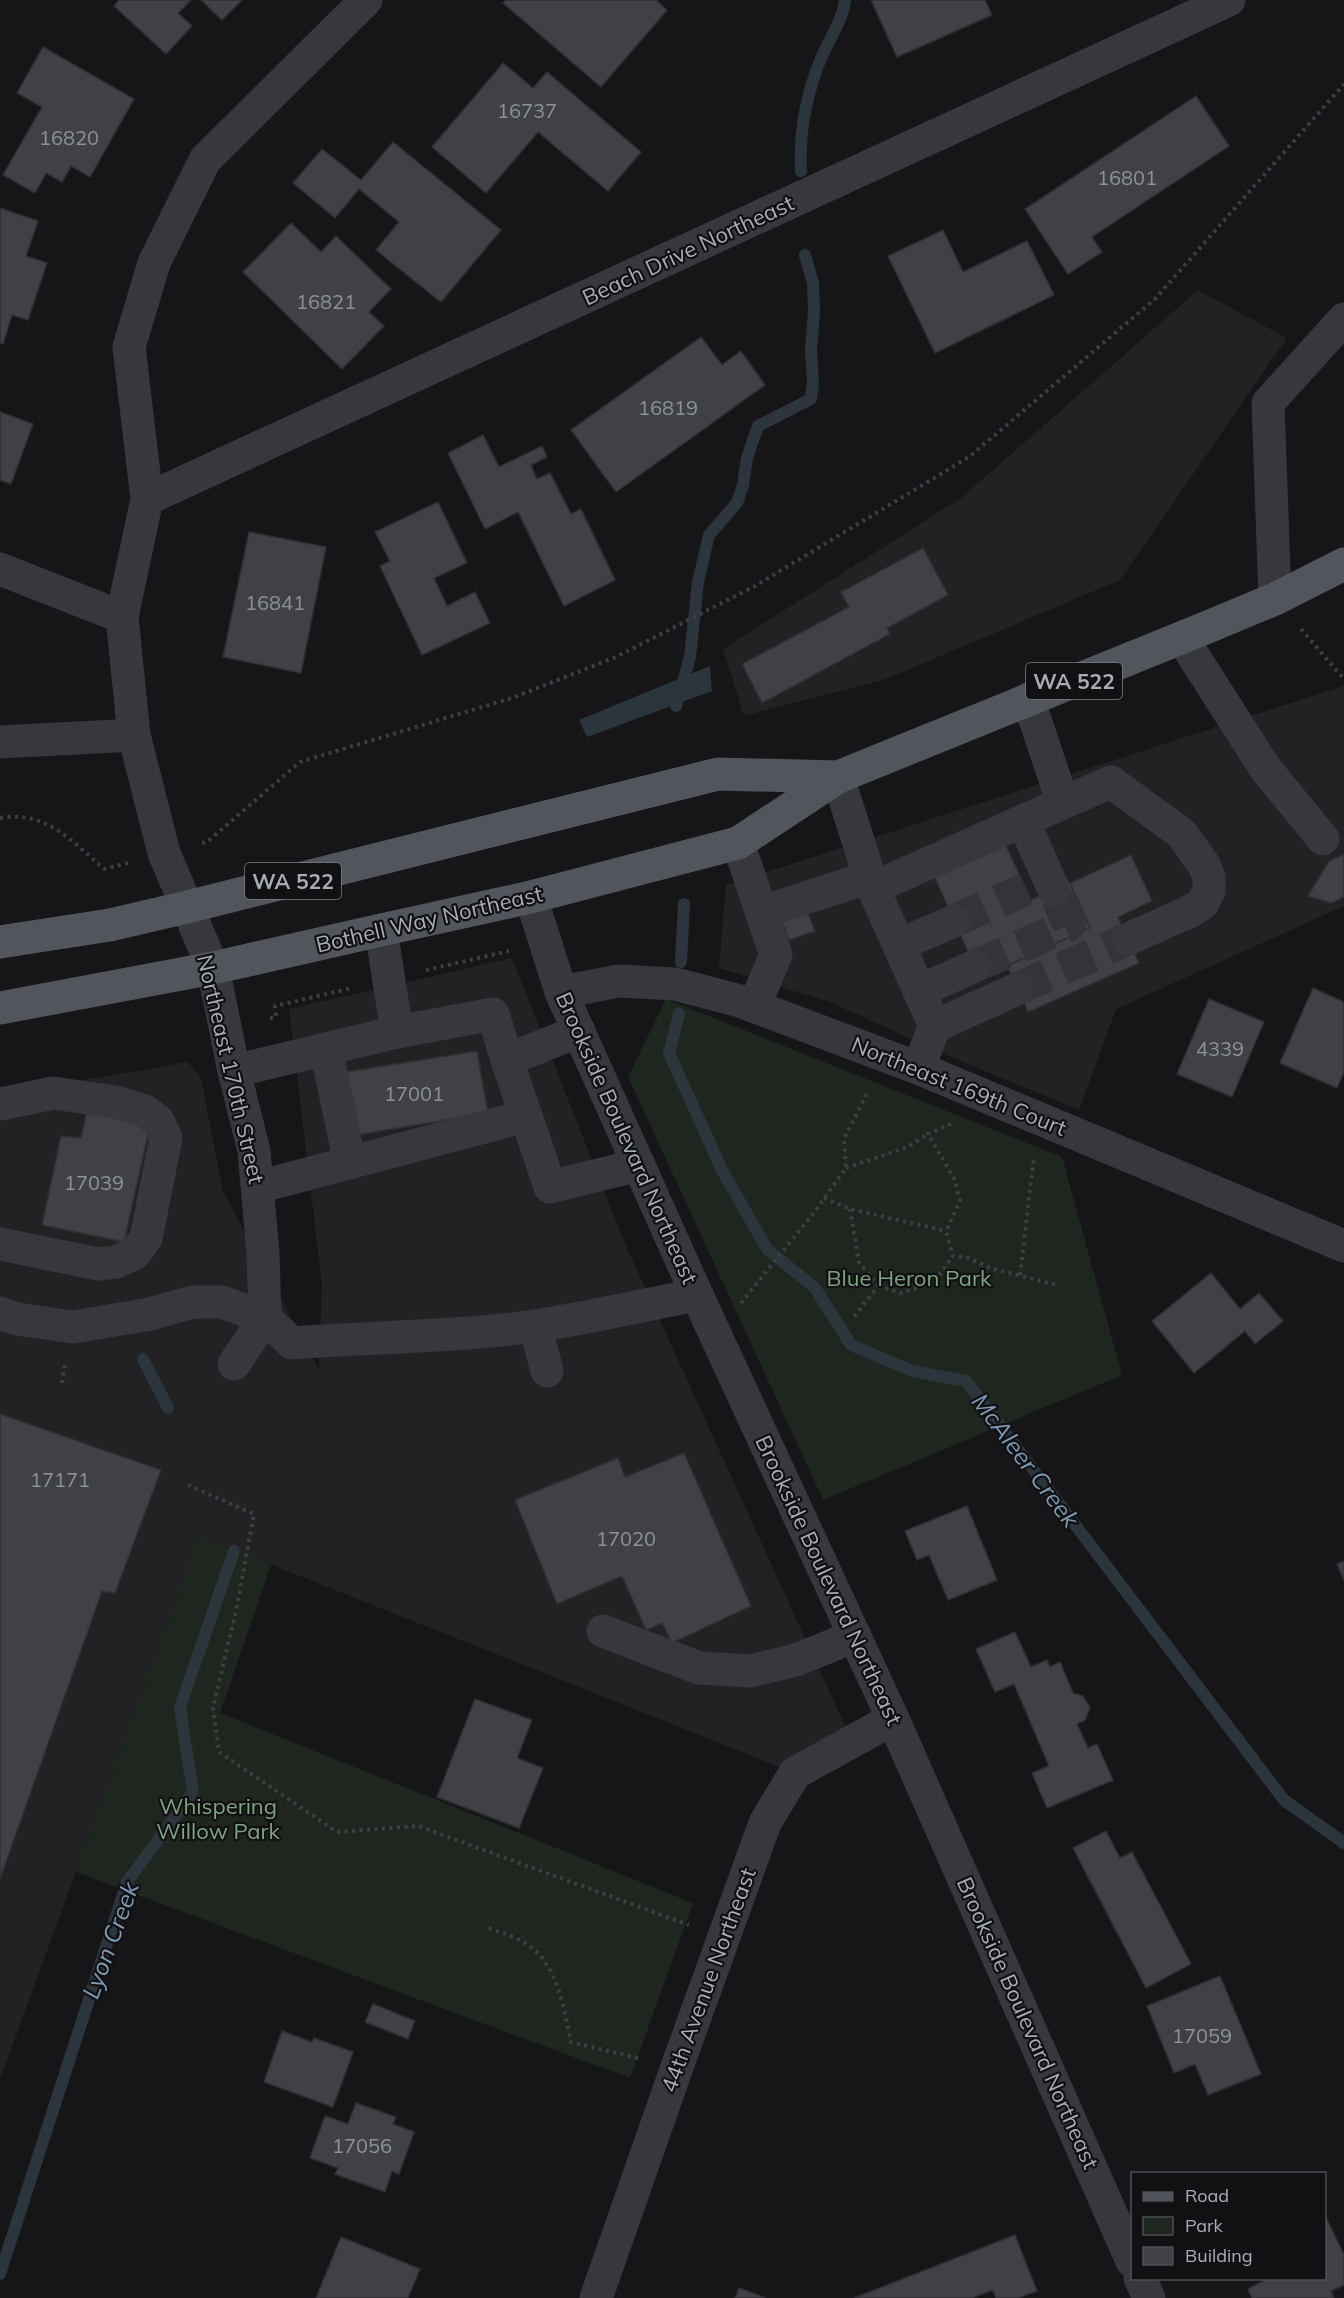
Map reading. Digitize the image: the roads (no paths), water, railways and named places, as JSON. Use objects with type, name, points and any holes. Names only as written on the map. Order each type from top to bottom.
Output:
[{"type":"main road","name":"Bothell Way Northeast","points":[[0,1008],[213,968],[531,897],[738,843],[838,777],[1182,638],[1275,598],[1344,564]]},
{"type":"main road","name":"Bothell Way Northeast","points":[[0,942],[110,925],[187,907],[718,774],[838,777]]},
{"type":"street","name":"Northeast 170th Street","points":[[265,1318],[254,1151],[234,1071],[213,968],[164,853],[134,735],[122,617],[147,499],[129,347],[154,263],[205,160],[366,0]]},
{"type":"street","name":"Beach Drive Northeast","points":[[147,499],[1229,0]]},
{"type":"street","points":[[1275,598],[1268,403],[1344,319]]},
{"type":"street","points":[[0,569],[122,617]]},
{"type":"street","points":[[1182,638],[1265,768],[1323,839]]},
{"type":"street","points":[[1029,699],[1063,803]]},
{"type":"street","points":[[0,742],[134,735]]},
{"type":"street","points":[[838,777],[871,883],[935,1026]]},
{"type":"street","points":[[762,912],[871,883],[1023,821],[1111,782],[1181,833],[1204,865],[1209,877],[1209,891],[1203,903],[1191,911],[1128,939]]},
{"type":"street","points":[[1023,821],[1043,886]]},
{"type":"street","points":[[738,843],[776,955],[754,1006]]},
{"type":"street","name":"Brookside Boulevard Northeast","points":[[531,897],[561,992],[697,1295],[893,1719],[1131,2259]]},
{"type":"street","points":[[899,945],[954,921]]},
{"type":"street","points":[[381,930],[397,1032]]},
{"type":"street","points":[[919,991],[975,966]]},
{"type":"street","name":"Northeast 169th Court","points":[[561,992],[619,981],[675,984],[754,1006],[918,1068],[1344,1246]]},
{"type":"street","points":[[918,1068],[935,1026],[1017,989]]},
{"type":"street","points":[[234,1071],[397,1032],[493,1014],[550,1187],[639,1165]]},
{"type":"street","points":[[507,1060],[579,1031]]},
{"type":"street","points":[[326,1049],[350,1163]]},
{"type":"street","points":[[0,1104],[53,1093],[116,1102],[145,1111],[159,1122],[166,1138],[146,1239],[135,1253],[117,1262],[98,1264],[0,1245]]},
{"type":"street","points":[[258,1187],[526,1116]]},
{"type":"street","points":[[0,1313],[73,1327],[150,1314],[193,1302],[222,1302],[265,1318],[292,1343],[480,1332],[535,1326],[697,1295]]},
{"type":"street","points":[[234,1364],[265,1318]]},
{"type":"street","points":[[535,1326],[547,1371]]},
{"type":"street","points":[[603,1630],[699,1668],[751,1671],[796,1660],[855,1636]]},
{"type":"street","name":"44th Avenue Northeast","points":[[596,2298],[676,2067],[765,1823],[795,1773],[893,1719]]},
{"type":"street","points":[[1141,2280],[1149,2298]]},
{"type":"waterway","name":"McAleer Creek","points":[[801,171],[801,141],[808,98],[822,56],[842,14],[845,0]]},
{"type":"waterway","name":"McAleer Creek","points":[[676,706],[690,657],[698,582],[709,535],[737,503],[743,485],[747,458],[758,426],[811,399],[813,283],[805,255]]},
{"type":"waterway","name":"McAleer Creek","points":[[681,962],[684,904]]},
{"type":"waterway","name":"McAleer Creek","points":[[679,1014],[669,1053],[722,1170],[767,1249],[815,1288],[851,1345],[912,1371],[966,1381],[1284,1800],[1344,1843]]},
{"type":"waterway","name":"Lyon Creek","points":[[143,1359],[168,1408]]},
{"type":"waterway","name":"Lyon Creek","points":[[0,2274],[127,1882],[193,1792],[180,1707],[234,1551]]},
{"type":"tunnel","points":[[954,921],[1026,889]]},
{"type":"tunnel","points":[[975,966],[1069,925],[1054,890]]},
{"type":"tunnel","points":[[1017,989],[1128,939]]},
{"type":"park label","name":"Blue Heron Park","points":[[909,1278]]},
{"type":"park label","name":"Whispering Willow Park","points":[[218,1818]]}]
